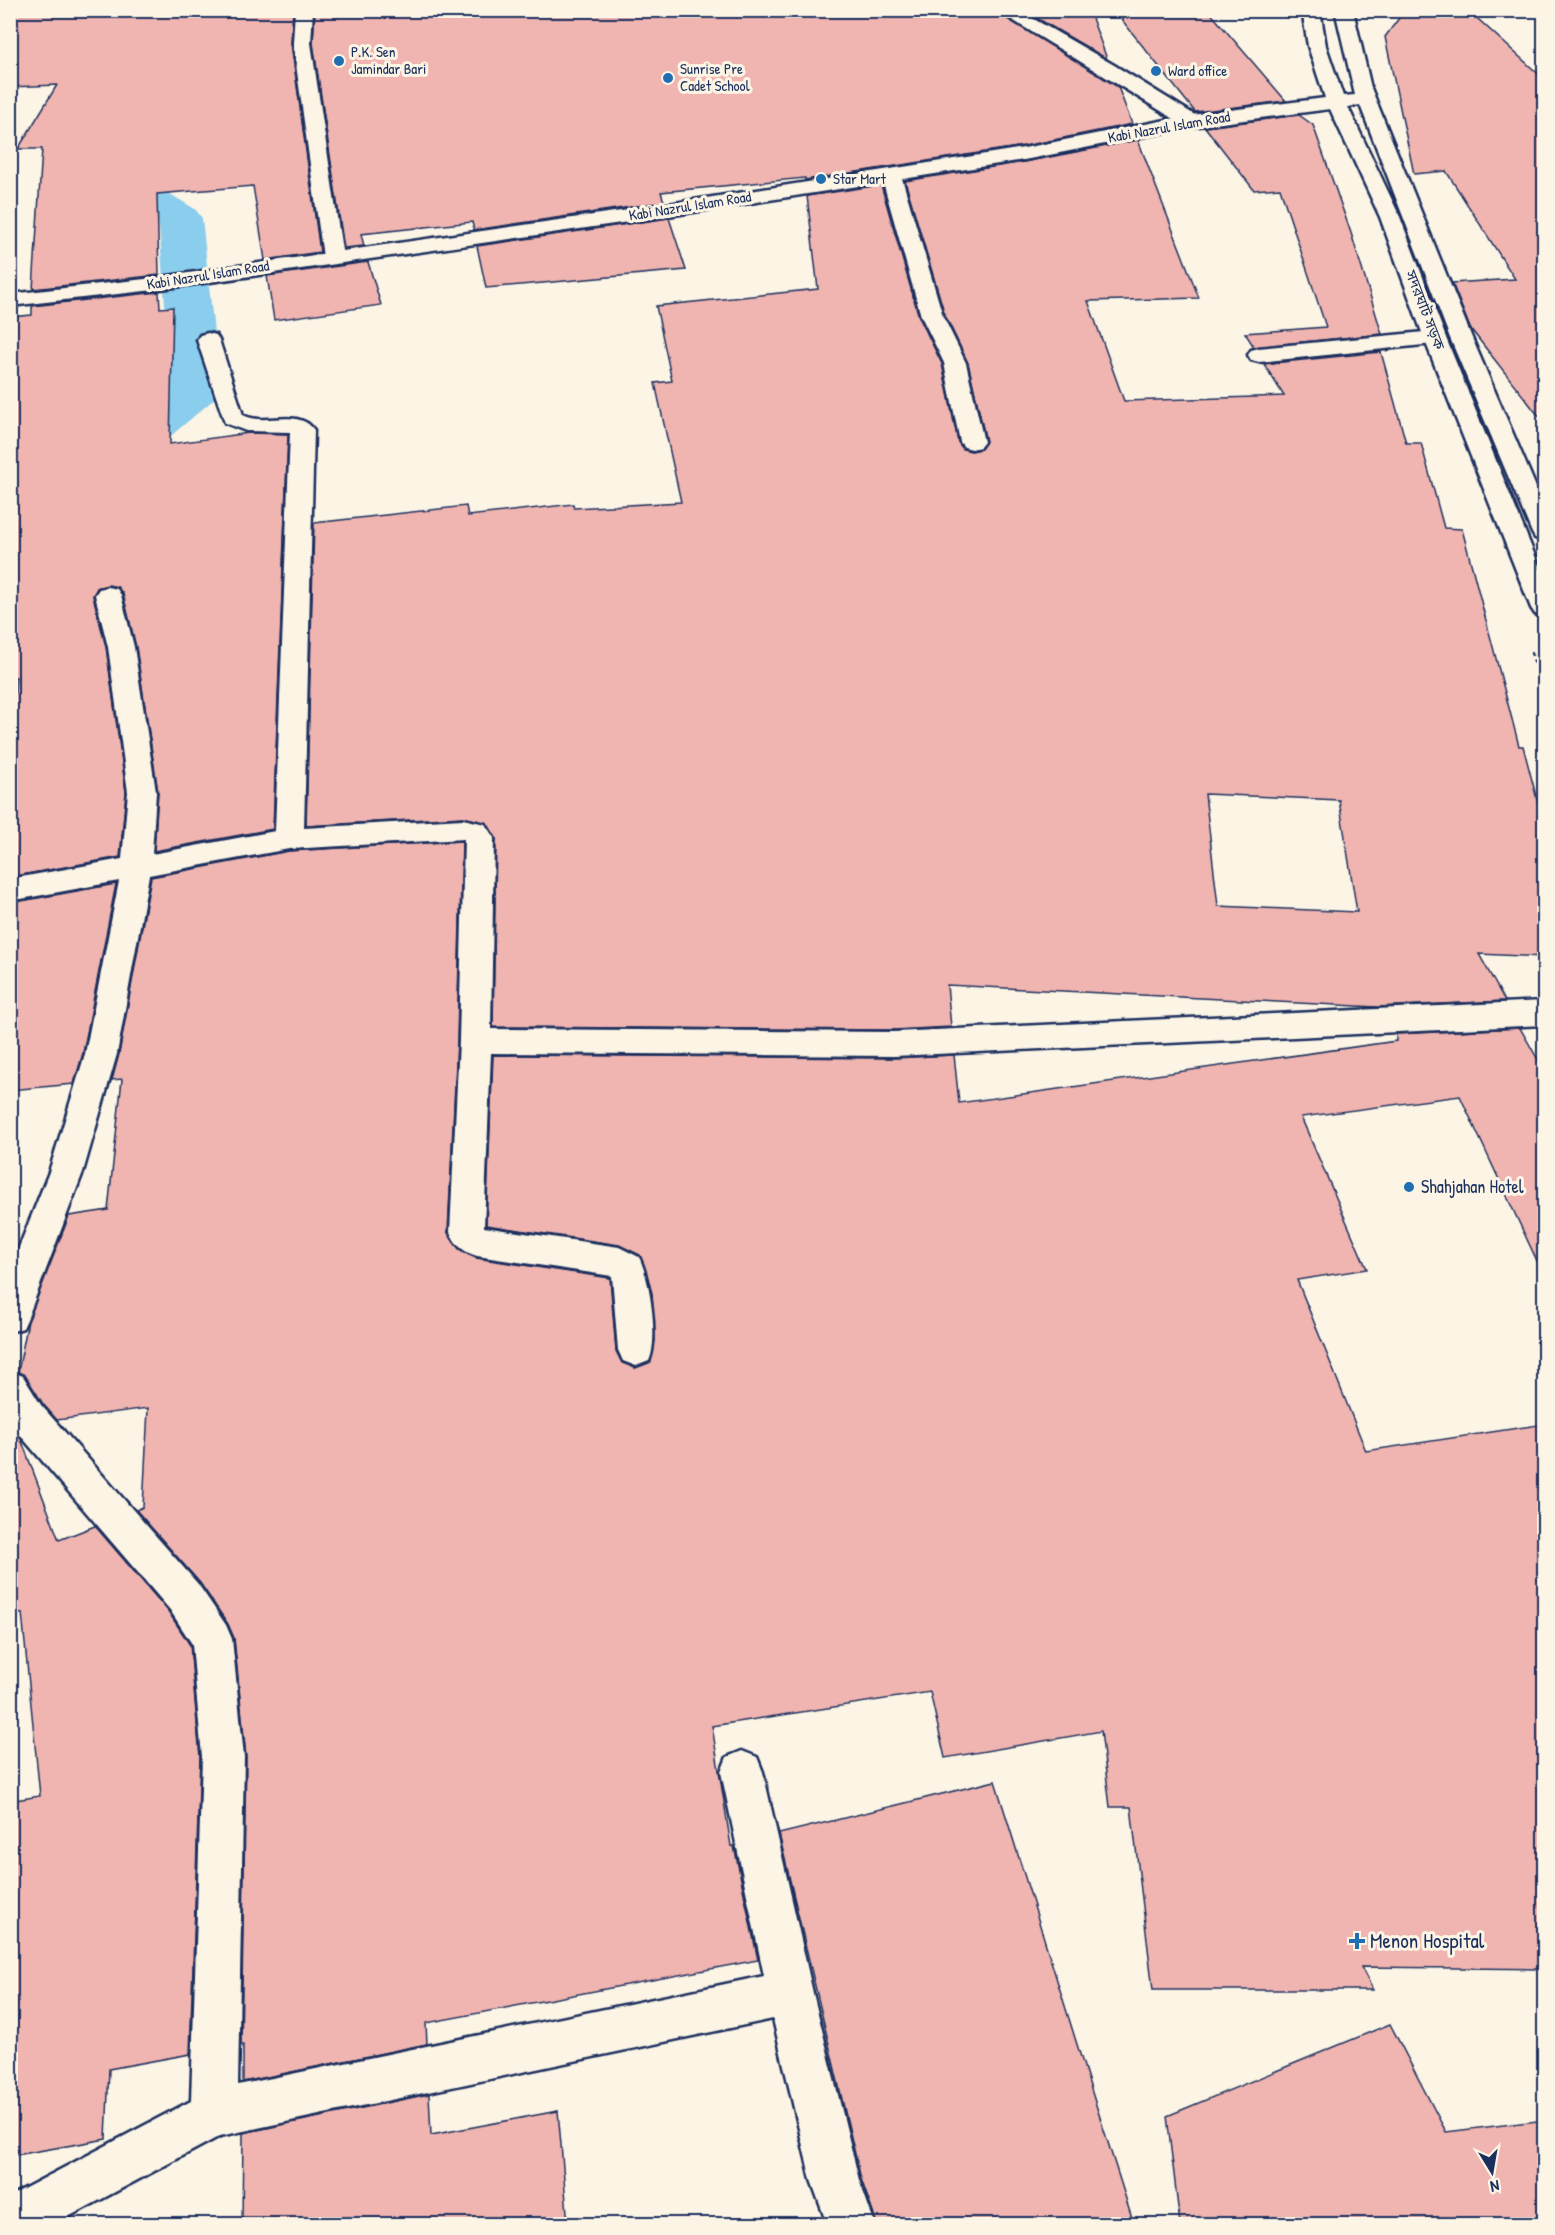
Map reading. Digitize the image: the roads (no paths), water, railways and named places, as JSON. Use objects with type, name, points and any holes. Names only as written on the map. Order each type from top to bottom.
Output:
[{"type":"street","points":[[304,10],[302,43],[333,257]]},
{"type":"street","points":[[1004,10],[1108,69],[1191,121]]},
{"type":"street","name":"সদরঘাট সড়ক","points":[[1311,10],[1317,46],[1329,86],[1390,217],[1435,338],[1545,608]]},
{"type":"street","name":"সদরঘাট সড়ক","points":[[1344,10],[1366,99],[1461,338],[1545,533]]},
{"type":"street","name":"Kabi Nazrul Islam Road","points":[[10,300],[154,284],[649,213],[1024,154],[1191,121],[1366,99]]},
{"type":"street","points":[[891,175],[932,316],[955,363],[972,442]]},
{"type":"street","points":[[1259,355],[1435,338]]},
{"type":"street","points":[[208,340],[232,418],[246,425],[281,423],[298,426],[302,430],[289,839]]},
{"type":"street","points":[[10,1317],[66,1172],[98,1064],[136,867],[142,792],[125,669],[108,595]]},
{"type":"street","points":[[10,890],[289,839],[464,829],[475,831],[479,838],[467,1232],[477,1242],[619,1262],[627,1268],[630,1277],[636,1350]]},
{"type":"street","points":[[474,1041],[894,1044],[1545,1013]]},
{"type":"street","points":[[11,1392],[28,1417],[184,1596],[212,1639],[223,1757],[214,2114]]},
{"type":"street","points":[[742,1772],[790,1993],[835,2180],[851,2224]]},
{"type":"street","points":[[10,2222],[214,2114],[790,1993]]},
{"type":"waterway","points":[[108,463],[196,390],[180,218],[154,202],[121,147],[134,121]]},
{"type":"place","name":"P.K. Sen Jamindar Bari","points":[[339,61]]},
{"type":"place","name":"Ward office","points":[[1156,71]]},
{"type":"place","name":"Sunrise Pre Cadet School","points":[[668,78]]},
{"type":"place","name":"Star Mart","points":[[821,179]]},
{"type":"place","name":"Shahjahan Hotel","points":[[1409,1187]]},
{"type":"place","name":"Menon Hospital","points":[[1357,1941]]}]
